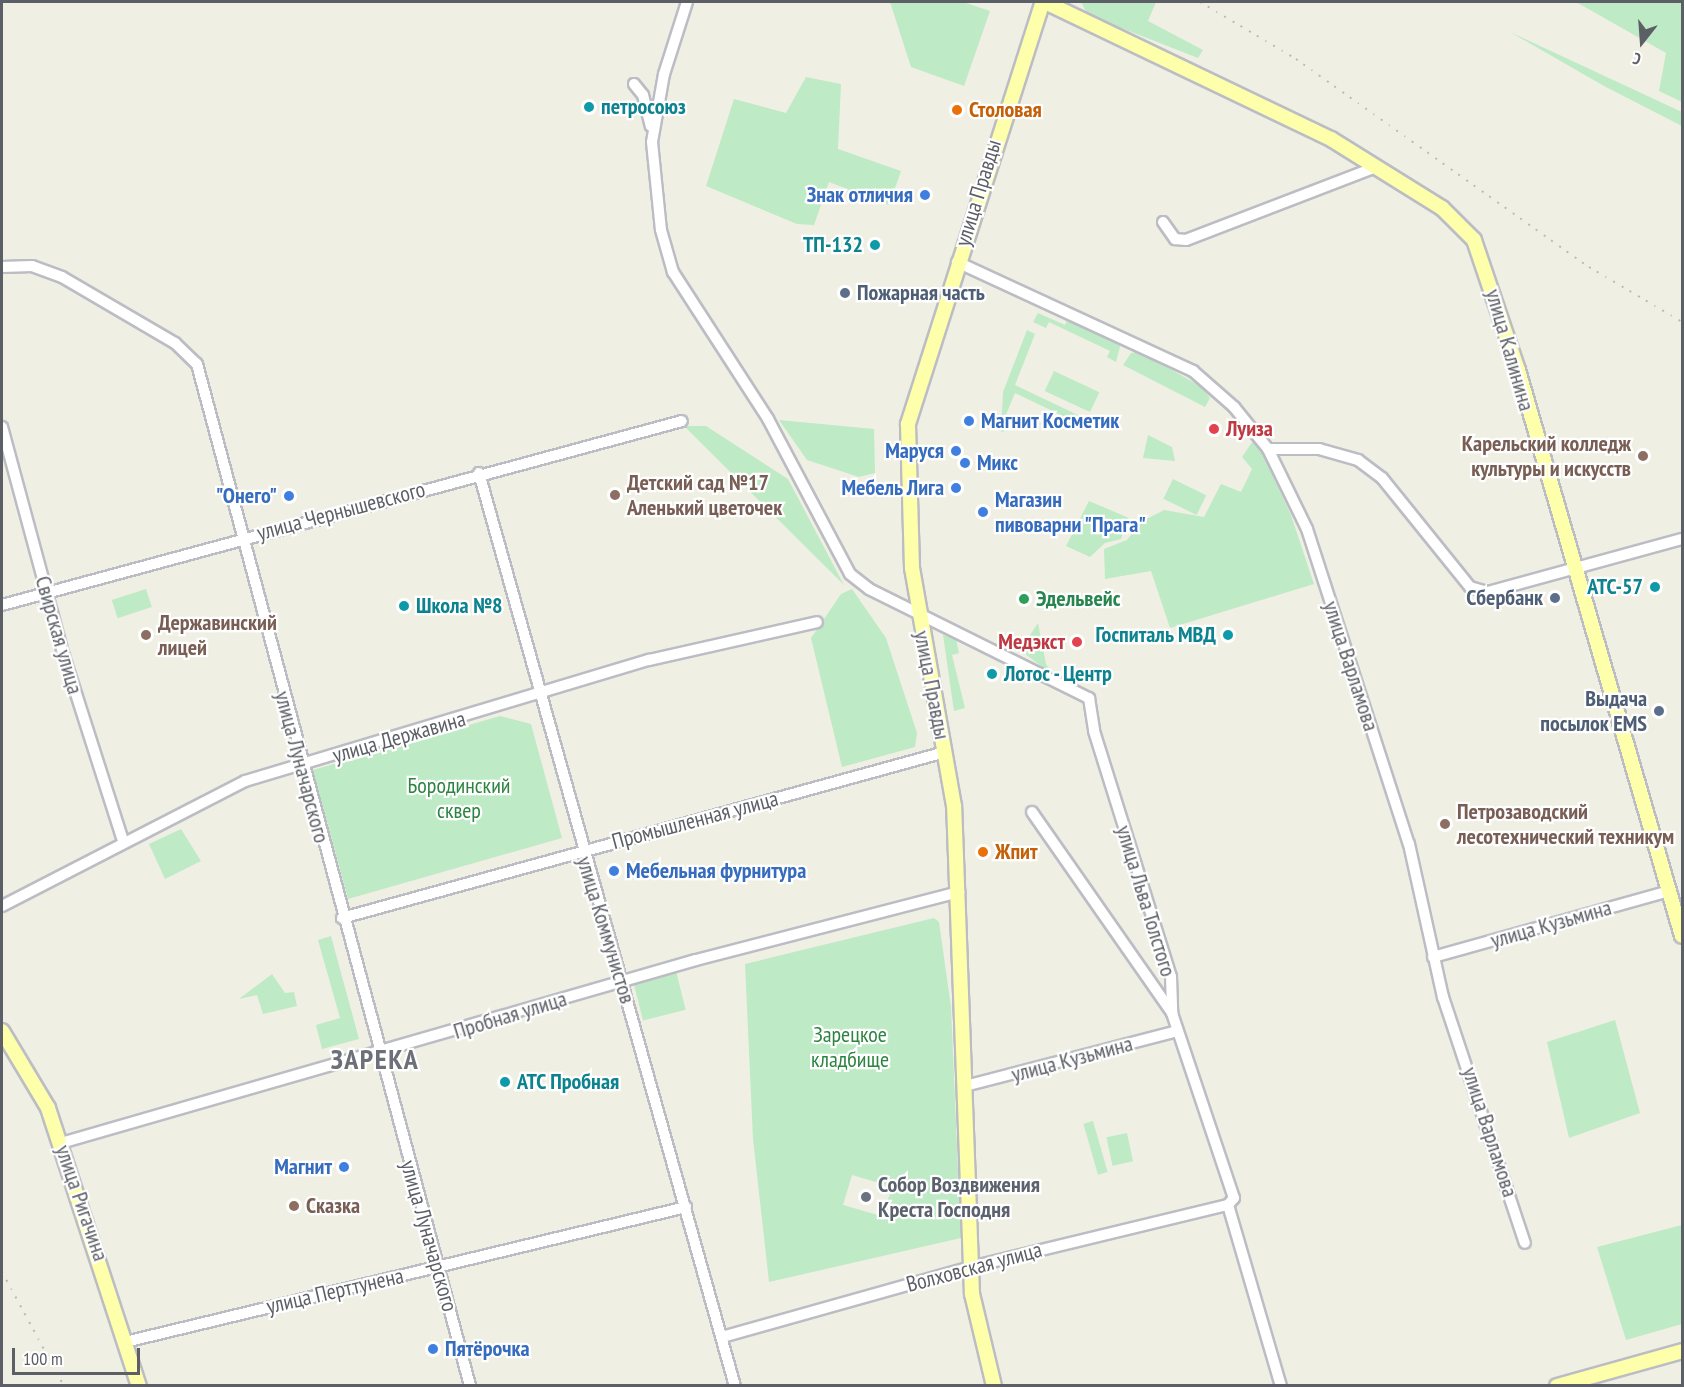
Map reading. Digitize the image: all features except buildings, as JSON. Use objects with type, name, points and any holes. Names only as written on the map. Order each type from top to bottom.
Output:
[{"type":"main road","name":"улица Калинина","points":[[1044,2],[1331,140],[1455,219],[1481,254],[1683,936]]},
{"type":"main road","name":"улица Правды","points":[[994,1386],[971,1267],[959,891],[945,752],[919,615],[907,520],[909,424],[957,262],[1044,2]]},
{"type":"main road","name":"улица Ригачина","points":[[2,1031],[48,1108],[62,1143],[139,1386]]},
{"type":"main road","points":[[1566,1384],[1683,1351]]},
{"type":"street","points":[[652,142],[664,74],[687,2]]},
{"type":"street","points":[[634,84],[649,112],[661,230],[673,272],[768,419],[834,553],[869,589],[919,615]]},
{"type":"street","points":[[1163,222],[1175,239],[1186,240],[1376,167]]},
{"type":"street","name":"улица Варламова","points":[[957,262],[1193,371],[1234,406],[1268,449],[1307,529],[1329,596],[1409,844],[1433,957],[1525,1243]]},
{"type":"street","name":"улица Луначарского","points":[[2,267],[32,266],[62,277],[175,343],[197,364],[342,918],[470,1386]]},
{"type":"street","name":"улица Чернышевского","points":[[2,605],[479,473],[682,421]]},
{"type":"street","name":"Свирская улица","points":[[2,427],[46,592],[123,841]]},
{"type":"street","points":[[1268,449],[1283,447],[1331,452],[1358,460],[1382,478],[1470,587],[1488,592],[1683,539]]},
{"type":"street","name":"улица Коммунистов","points":[[479,473],[582,850],[622,982],[735,1386]]},
{"type":"street","name":"улица Льва Толстого","points":[[919,615],[1089,698],[1094,731],[1171,977],[1172,1013],[1234,1198],[1228,1205],[1281,1386]]},
{"type":"street","name":"улица Державина","points":[[2,906],[213,794],[654,659],[817,622]]},
{"type":"street","name":"Промышленная улица","points":[[342,918],[582,850],[945,752]]},
{"type":"street","points":[[1032,812],[1172,1013]]},
{"type":"street","name":"Пробная улица","points":[[62,1143],[379,1054],[622,982],[959,891]]},
{"type":"street","name":"улица Кузьмина","points":[[1433,957],[1669,891]]},
{"type":"street","name":"улица Кузьмина","points":[[966,1086],[1178,1031]]},
{"type":"street","name":"Волховская улица","points":[[722,1337],[971,1267],[1228,1205]]},
{"type":"street","name":"улица Перттунена","points":[[125,1342],[686,1207]]},
{"type":"green space","points":[[890,2],[963,2],[990,11],[964,86],[911,67]]},
{"type":"green space","points":[[1081,2],[1156,2],[1148,21],[1203,50],[1198,58],[1088,15]]},
{"type":"green space","points":[[1576,2],[1682,2],[1682,102],[1659,91],[1666,53]]},
{"type":"green space","points":[[1510,32],[1682,112],[1682,126],[1604,86]]},
{"type":"green space","points":[[806,77],[841,84],[838,149],[901,171],[889,205],[829,182],[814,225],[797,224],[706,186],[734,99],[786,113]]},
{"type":"green space","points":[[1038,313],[1065,325],[1068,318],[1121,343],[1116,362],[1107,357],[1110,351],[1049,322],[1046,328],[1033,322]]},
{"type":"green space","points":[[1027,330],[1035,334],[1015,385],[1084,418],[1082,425],[1015,393],[1003,422],[1008,430],[1001,432],[1003,392]]},
{"type":"green space","points":[[1140,352],[1202,387],[1210,398],[1205,407],[1123,365],[1131,353]]},
{"type":"green space","points":[[1054,371],[1099,392],[1090,412],[1045,391]]},
{"type":"green space","points":[[779,420],[874,429],[875,473],[859,477],[807,460]]},
{"type":"green space","points":[[684,426],[706,426],[788,479],[844,585]]},
{"type":"green space","points":[[1148,435],[1172,447],[1175,461],[1143,458]]},
{"type":"green space","points":[[1255,438],[1291,515],[1314,584],[1170,628],[1151,571],[1105,579],[1104,549],[1127,540],[1141,522],[1164,510],[1204,517],[1221,484],[1241,492],[1252,469],[1242,457]]},
{"type":"green space","points":[[1173,479],[1206,495],[1197,515],[1163,499]]},
{"type":"green space","points":[[1089,501],[1129,518],[1121,539],[1105,543],[1090,557],[1066,546]]},
{"type":"green space","points":[[146,589],[152,607],[118,618],[112,600]]},
{"type":"green space","points":[[852,589],[886,638],[917,733],[915,747],[842,767],[811,638],[841,594]]},
{"type":"green space","points":[[1038,623],[1046,664],[1053,675],[1020,650]]},
{"type":"green space","points":[[943,635],[956,639],[959,653],[952,655],[965,708],[954,711]]},
{"type":"green space","name":"Бородинский сквер","points":[[500,716],[531,724],[562,838],[348,899],[313,770]]},
{"type":"green space","points":[[181,829],[201,861],[165,879],[149,844]]},
{"type":"green space","name":"Зарецкое кладбище","points":[[934,918],[939,922],[951,1007],[961,1238],[769,1282],[753,1139],[745,964]],"holes":[[[852,1175],[893,1187],[881,1216],[843,1205]]]},
{"type":"green space","points":[[331,936],[359,1039],[322,1049],[316,1025],[340,1018],[318,940]]},
{"type":"green space","points":[[676,971],[686,1010],[643,1020],[633,982]]},
{"type":"green space","points":[[272,974],[285,993],[294,992],[297,1006],[263,1014],[257,995],[239,999]]},
{"type":"green space","points":[[1615,1020],[1640,1113],[1569,1138],[1547,1042]]},
{"type":"green space","points":[[1093,1121],[1108,1172],[1098,1175],[1083,1124]]},
{"type":"green space","points":[[1127,1133],[1133,1161],[1112,1166],[1106,1137]]},
{"type":"green space","points":[[1682,1225],[1682,1324],[1626,1340],[1597,1247]]},
{"type":"railway","points":[[1200,2],[1296,59],[1589,267],[1682,322]]},
{"type":"railway","points":[[2,1272],[64,1386]]},
{"type":"place","name":"петросоюз","points":[[589,107]]},
{"type":"place","name":"Столовая","points":[[957,110]]},
{"type":"place","name":"Знак отличия","points":[[925,195]]},
{"type":"place","name":"ТП-132","points":[[875,245]]},
{"type":"place","name":"Пожарная часть","points":[[845,293]]},
{"type":"place","name":"Магнит Косметик","points":[[969,421]]},
{"type":"place","name":"Луиза","points":[[1214,429]]},
{"type":"place","name":"Маруся","points":[[956,451]]},
{"type":"place","name":"Карельский колледж культуры и искусств","points":[[1643,456]]},
{"type":"place","name":"Микс","points":[[965,463]]},
{"type":"place","name":"Мебель Лига","points":[[956,488]]},
{"type":"place","name":"Детский сад №17 Аленький цветочек","points":[[615,495]]},
{"type":"place","name":"\"Онего\"","points":[[289,496]]},
{"type":"place","name":"Магазин пивоварни \"Прага\"","points":[[983,512]]},
{"type":"place","name":"АТС-57","points":[[1655,587]]},
{"type":"place","name":"Сбербанк","points":[[1555,598]]},
{"type":"place","name":"Эдельвейс","points":[[1024,599]]},
{"type":"place","name":"Школа №8","points":[[404,606]]},
{"type":"place","name":"Державинский лицей","points":[[146,635]]},
{"type":"place","name":"Госпиталь МВД","points":[[1228,635]]},
{"type":"place","name":"Медэкст","points":[[1077,642]]},
{"type":"place","name":"Лотос - Центр","points":[[992,674]]},
{"type":"place","name":"Выдача посылок EMS","points":[[1659,711]]},
{"type":"place","name":"Петрозаводский лесотехнический техникум","points":[[1445,824]]},
{"type":"place","name":"Жпит","points":[[983,852]]},
{"type":"place","name":"Мебельная фурнитура","points":[[614,871]]},
{"type":"place","name":"АТС Пробная","points":[[505,1082]]},
{"type":"place","name":"Магнит","points":[[344,1167]]},
{"type":"place","name":"Собор Воздвижения Креста Господня","points":[[866,1197]]},
{"type":"place","name":"Сказка","points":[[294,1206]]},
{"type":"place","name":"Пятёрочка","points":[[433,1349]]},
{"type":"district","name":"ЗАРЕКА","points":[[375,1059]]}]
